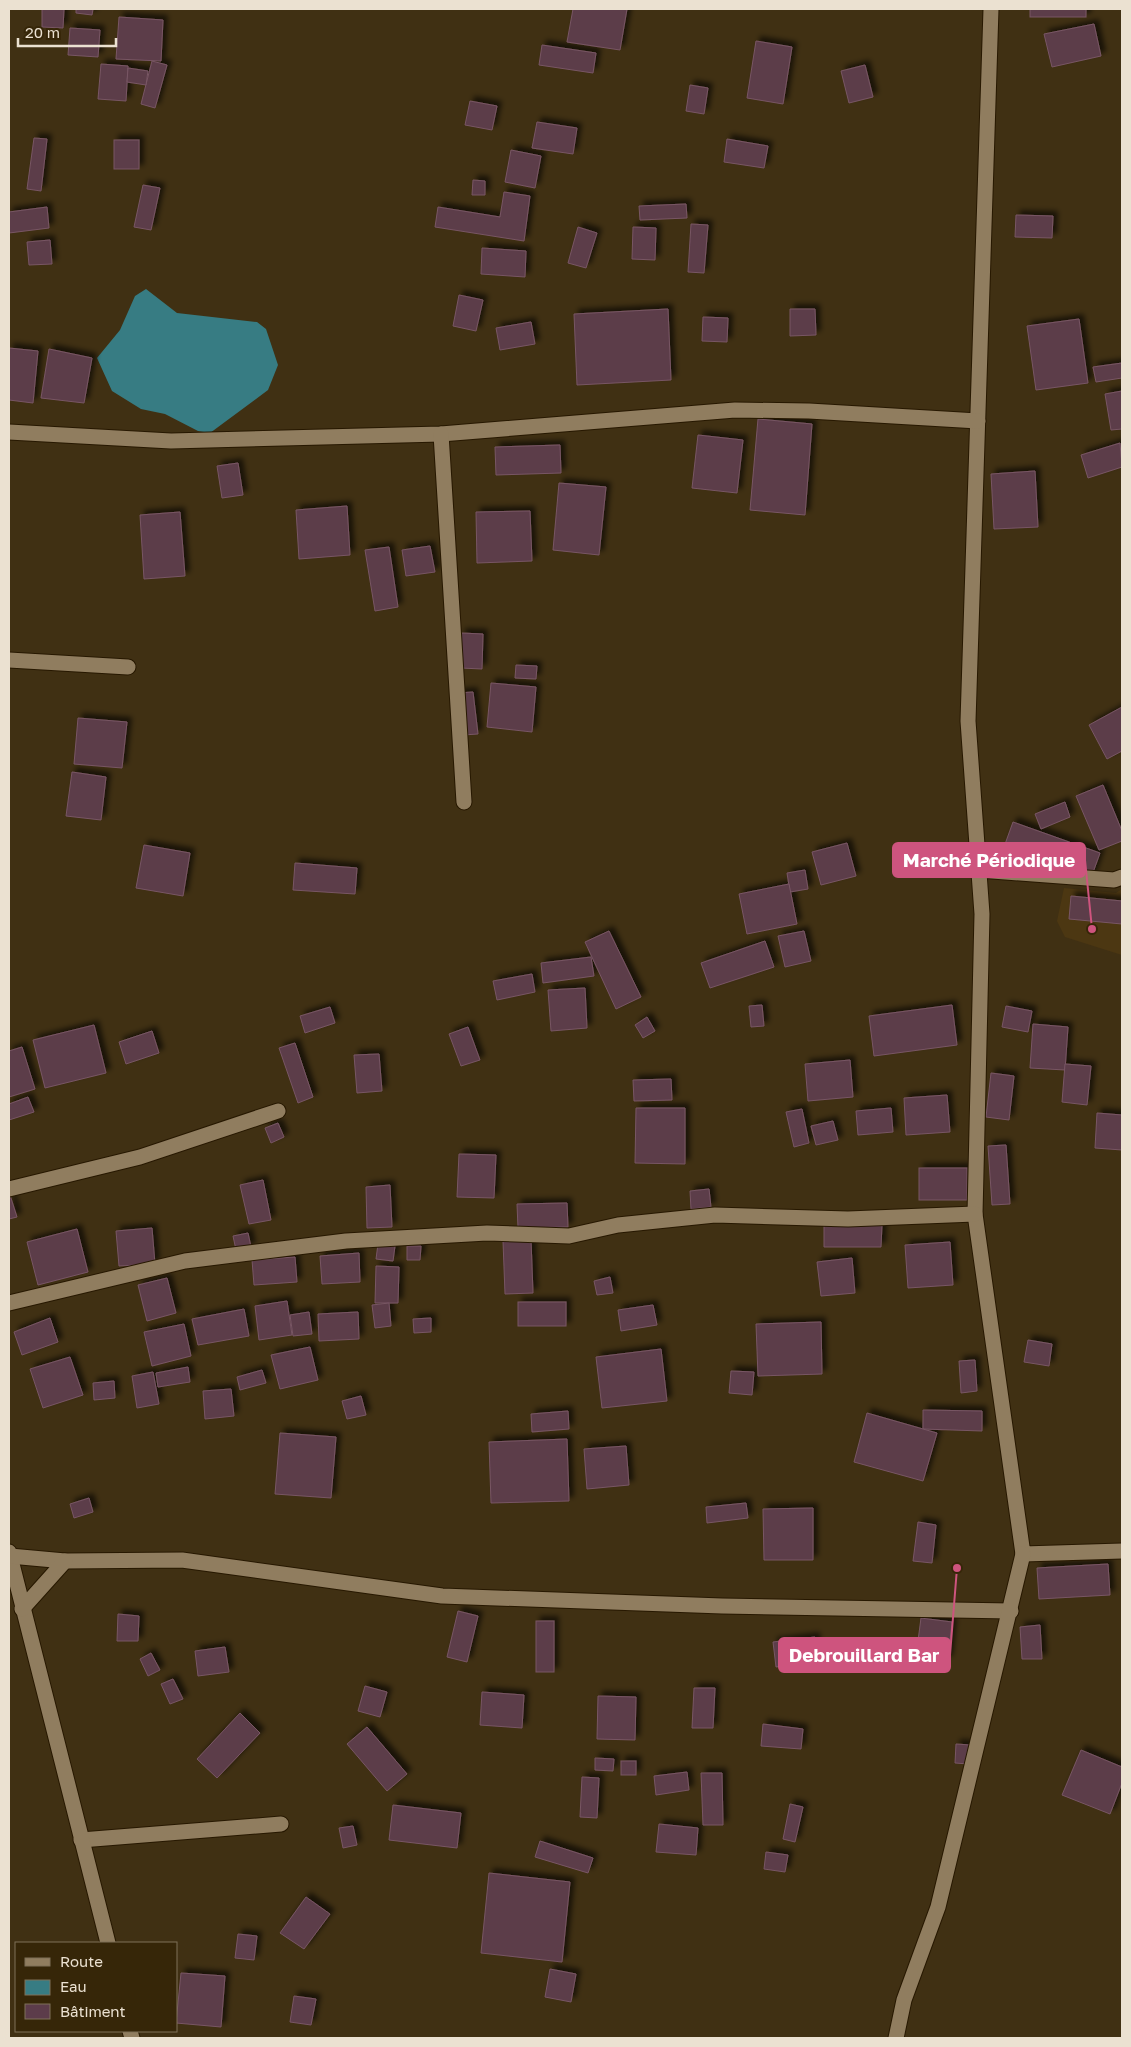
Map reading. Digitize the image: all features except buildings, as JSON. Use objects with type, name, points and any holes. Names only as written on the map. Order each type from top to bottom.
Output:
[{"type":"street","points":[[896,2038],[904,2000],[938,1907],[1024,1554],[974,1214],[982,914],[968,721],[991,9]]},
{"type":"street","points":[[9,432],[171,441],[441,434],[735,410],[809,411],[978,421]]},
{"type":"street","points":[[441,434],[464,802]]},
{"type":"street","points":[[9,660],[128,667]]},
{"type":"street","points":[[979,870],[1114,880],[1122,877]]},
{"type":"street","points":[[9,1188],[140,1157],[278,1112]]},
{"type":"street","points":[[9,1303],[185,1261],[346,1241],[487,1233],[569,1236],[618,1225],[715,1215],[848,1219],[974,1214]]},
{"type":"street","points":[[1024,1554],[1122,1551]]},
{"type":"street","points":[[108,1942],[9,1554],[65,1561],[182,1560],[442,1596],[722,1606],[1011,1611]]},
{"type":"street","points":[[22,1609],[65,1561]]},
{"type":"street","points":[[82,1840],[281,1824]]},
{"type":"shaded area","points":[[1064,888],[1116,893],[1122,889],[1122,955],[1065,937],[1057,921]]},
{"type":"water","points":[[146,289],[177,313],[257,322],[266,329],[278,365],[268,390],[210,433],[198,431],[165,414],[141,409],[112,391],[97,358],[120,330],[135,296]]},
{"type":"place","name":"Marché Périodique","points":[[1092,929]]},
{"type":"place","name":"Debrouillard Bar","points":[[957,1568]]}]
